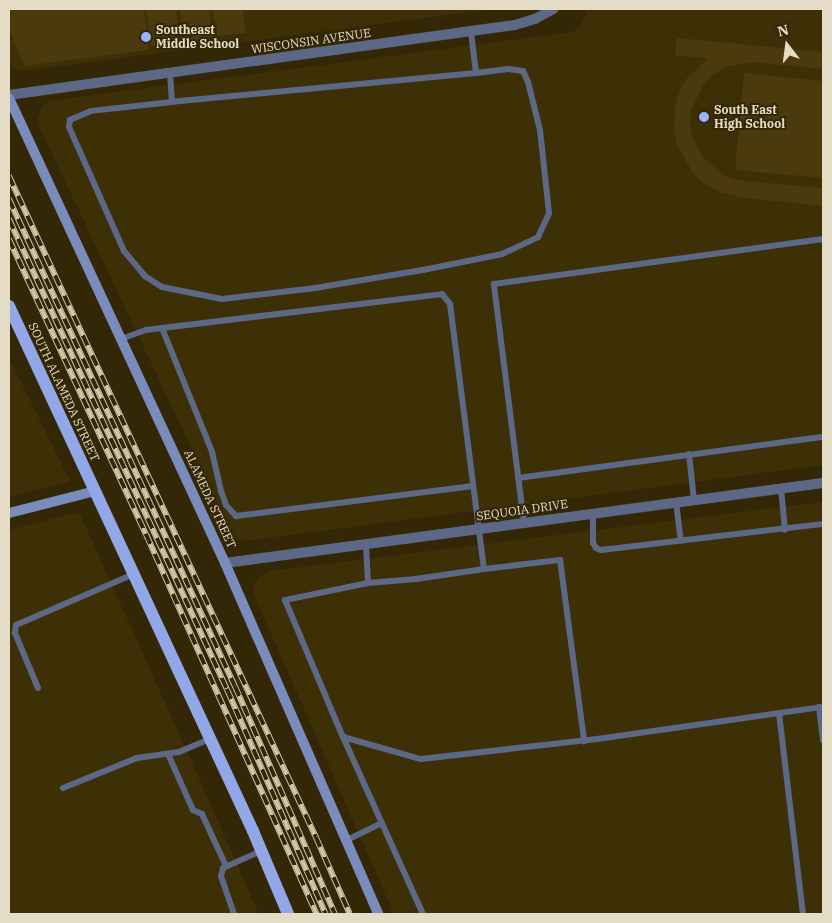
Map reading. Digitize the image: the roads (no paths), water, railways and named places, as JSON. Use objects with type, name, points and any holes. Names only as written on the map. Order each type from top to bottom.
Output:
[{"type":"main road","name":"SOUTH ALAMEDA STREET","points":[[9,306],[12,322],[95,490]]},
{"type":"main road","points":[[95,490],[261,851],[288,914]]},
{"type":"street","name":"WISCONSIN AVENUE","points":[[9,97],[515,26],[536,19],[553,9]]},
{"type":"street","name":"ALAMEDA STREET","points":[[9,97],[225,563],[378,914]]},
{"type":"street","name":"SEQUOIA DRIVE","points":[[225,563],[823,482]]},
{"type":"street","points":[[9,513],[95,490]]},
{"type":"lane","points":[[471,32],[476,73]]},
{"type":"lane","points":[[508,69],[523,71],[528,82],[540,130],[549,213],[538,237],[502,254],[423,270],[315,288],[222,299],[162,287],[145,276],[124,251],[69,127],[70,120],[91,111],[476,73],[508,69]]},
{"type":"lane","points":[[170,73],[172,102]]},
{"type":"lane","points":[[524,523],[494,284],[823,239]]},
{"type":"lane","points":[[121,339],[146,330],[442,294],[450,304],[484,569]]},
{"type":"lane","points":[[162,328],[212,452],[226,505],[236,516],[253,516],[473,486]]},
{"type":"lane","points":[[518,478],[823,437]]},
{"type":"lane","points":[[689,454],[694,500]]},
{"type":"lane","points":[[781,488],[785,530]]},
{"type":"lane","points":[[676,502],[681,541]]},
{"type":"lane","points":[[593,514],[593,543],[596,548],[601,550],[785,530],[823,524]]},
{"type":"lane","points":[[366,544],[368,583]]},
{"type":"lane","points":[[423,914],[343,737],[285,600],[368,583],[416,579],[560,560],[584,741]]},
{"type":"lane","points":[[38,688],[15,633],[16,625],[134,574]]},
{"type":"lane","points":[[343,737],[421,759],[584,741],[821,707],[823,741]]},
{"type":"lane","points":[[779,713],[803,914]]},
{"type":"lane","points":[[64,788],[138,758],[179,752],[210,739]]},
{"type":"lane","points":[[168,754],[193,810],[202,814],[226,866]]},
{"type":"lane","points":[[346,840],[382,823]]},
{"type":"lane","points":[[234,914],[221,876],[226,866],[261,851]]},
{"type":"railway","points":[[9,176],[350,914]]},
{"type":"railway","points":[[9,199],[235,686],[335,914]]},
{"type":"railway","points":[[9,219],[227,689],[326,914]]},
{"type":"railway","points":[[9,239],[146,534],[317,914]]},
{"type":"place","name":"Southeast Middle School","points":[[146,37]]},
{"type":"place","name":"South East High School","points":[[704,117]]}]
